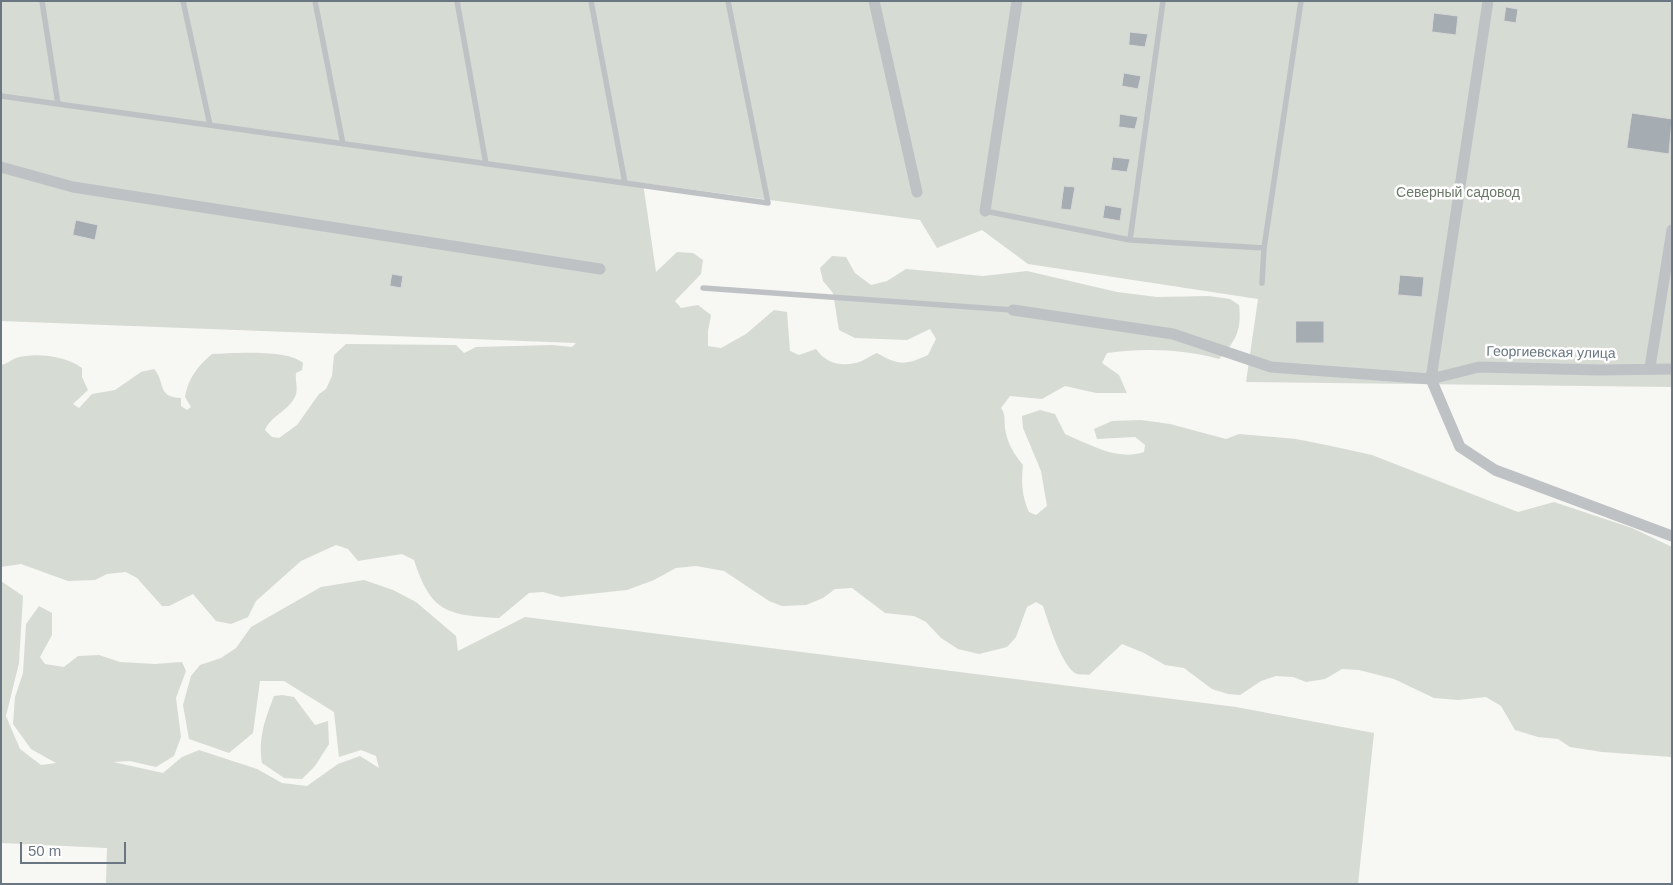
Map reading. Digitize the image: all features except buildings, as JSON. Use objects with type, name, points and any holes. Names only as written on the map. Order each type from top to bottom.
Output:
[{"type":"street","points":[[985,211],[1017,1]]},
{"type":"street","points":[[1488,1],[1431,378],[1460,447],[1495,470],[1672,536]]},
{"type":"street","points":[[875,2],[917,192]]},
{"type":"street","points":[[1,167],[73,187],[600,269]]},
{"type":"street","points":[[1650,368],[1672,230]]},
{"type":"street","name":"Георгиевская улица","points":[[1013,310],[1173,334],[1271,367],[1431,378],[1478,367],[1599,370],[1672,369]]},
{"type":"lane","points":[[42,1],[58,104]]},
{"type":"lane","points":[[183,1],[210,125]]},
{"type":"lane","points":[[315,1],[344,144]]},
{"type":"lane","points":[[457,1],[486,164]]},
{"type":"lane","points":[[591,1],[625,183]]},
{"type":"lane","points":[[1,96],[768,203],[728,1]]},
{"type":"lane","points":[[1130,240],[1163,1]]},
{"type":"lane","points":[[1262,283],[1264,248],[1301,1]]},
{"type":"lane","points":[[985,211],[1130,240],[1264,248]]},
{"type":"lane","points":[[703,288],[1013,310]]},
{"type":"green space","name":"Северный садовод","points":[[1,1],[1672,1],[1672,387],[1246,382],[1258,299],[1028,264],[982,230],[937,248],[920,220],[643,183],[656,272],[677,252],[693,253],[703,260],[701,274],[675,301],[681,308],[698,305],[711,315],[708,346],[721,348],[746,334],[774,310],[787,312],[790,351],[799,355],[816,349],[828,360],[838,364],[849,364],[877,353],[902,363],[914,361],[928,355],[936,339],[930,329],[907,340],[855,338],[839,330],[833,293],[823,281],[820,268],[832,256],[846,257],[855,273],[871,285],[887,281],[906,269],[983,276],[1027,271],[1117,292],[1157,297],[1209,296],[1230,299],[1239,305],[1240,321],[1234,341],[1219,359],[1192,353],[1163,350],[1107,353],[1102,363],[1119,375],[1127,393],[1096,393],[1065,386],[1042,399],[1010,396],[1001,408],[1009,443],[1023,465],[1023,489],[1029,512],[1036,515],[1047,506],[1041,471],[1023,428],[1022,416],[1040,410],[1055,414],[1065,434],[1104,451],[1124,455],[1144,452],[1145,445],[1135,437],[1097,439],[1094,429],[1112,421],[1141,420],[1170,424],[1226,439],[1239,434],[1296,439],[1372,455],[1518,512],[1554,502],[1632,528],[1672,547],[1672,757],[1602,752],[1570,747],[1558,739],[1538,737],[1515,730],[1501,706],[1486,697],[1458,700],[1434,698],[1394,679],[1359,670],[1342,669],[1325,679],[1306,682],[1293,677],[1276,676],[1261,681],[1240,695],[1228,694],[1212,689],[1184,668],[1165,665],[1144,653],[1122,644],[1089,675],[1077,674],[1066,663],[1052,633],[1043,606],[1036,602],[1027,607],[1016,637],[1007,647],[979,654],[958,649],[941,638],[926,622],[914,616],[885,613],[852,588],[835,589],[823,598],[806,605],[782,606],[769,601],[724,571],[696,566],[676,568],[654,580],[627,590],[561,597],[543,592],[529,593],[499,618],[481,617],[453,612],[434,600],[420,577],[414,560],[402,554],[358,561],[348,549],[336,545],[301,561],[256,601],[248,617],[231,624],[216,621],[193,594],[169,606],[162,606],[137,578],[126,572],[107,574],[95,580],[68,581],[21,564],[1,567],[1,365],[16,358],[32,355],[50,356],[68,361],[82,368],[82,377],[88,390],[73,404],[79,408],[92,394],[115,390],[141,372],[154,369],[165,392],[173,397],[181,398],[181,406],[187,410],[191,407],[185,397],[191,378],[202,363],[212,354],[260,353],[296,359],[303,363],[302,370],[296,373],[296,394],[290,404],[272,420],[265,430],[272,437],[279,438],[297,425],[319,394],[326,389],[332,376],[334,355],[346,344],[456,345],[464,353],[476,347],[553,345],[572,347],[576,343],[1,321]]},
{"type":"green space","points":[[364,580],[393,590],[416,602],[456,636],[458,651],[525,617],[1236,707],[1374,733],[1358,884],[124,884],[106,883],[107,848],[1,843],[1,581],[23,596],[19,663],[6,716],[20,749],[41,765],[56,763],[31,749],[13,724],[15,697],[23,673],[26,624],[39,606],[52,613],[52,635],[40,657],[45,664],[64,667],[78,656],[99,655],[120,662],[155,664],[182,662],[186,671],[176,698],[181,737],[174,756],[156,767],[130,761],[113,762],[163,773],[182,757],[199,750],[257,769],[282,783],[307,786],[338,764],[360,756],[379,768],[376,756],[361,750],[339,757],[334,712],[284,681],[260,681],[253,733],[229,753],[189,739],[183,705],[191,676],[200,665],[221,658],[236,648],[251,627],[321,587]]},
{"type":"green space","points":[[274,696],[294,697],[315,725],[328,721],[329,744],[315,766],[302,779],[284,778],[262,763],[261,745],[265,721]]}]
